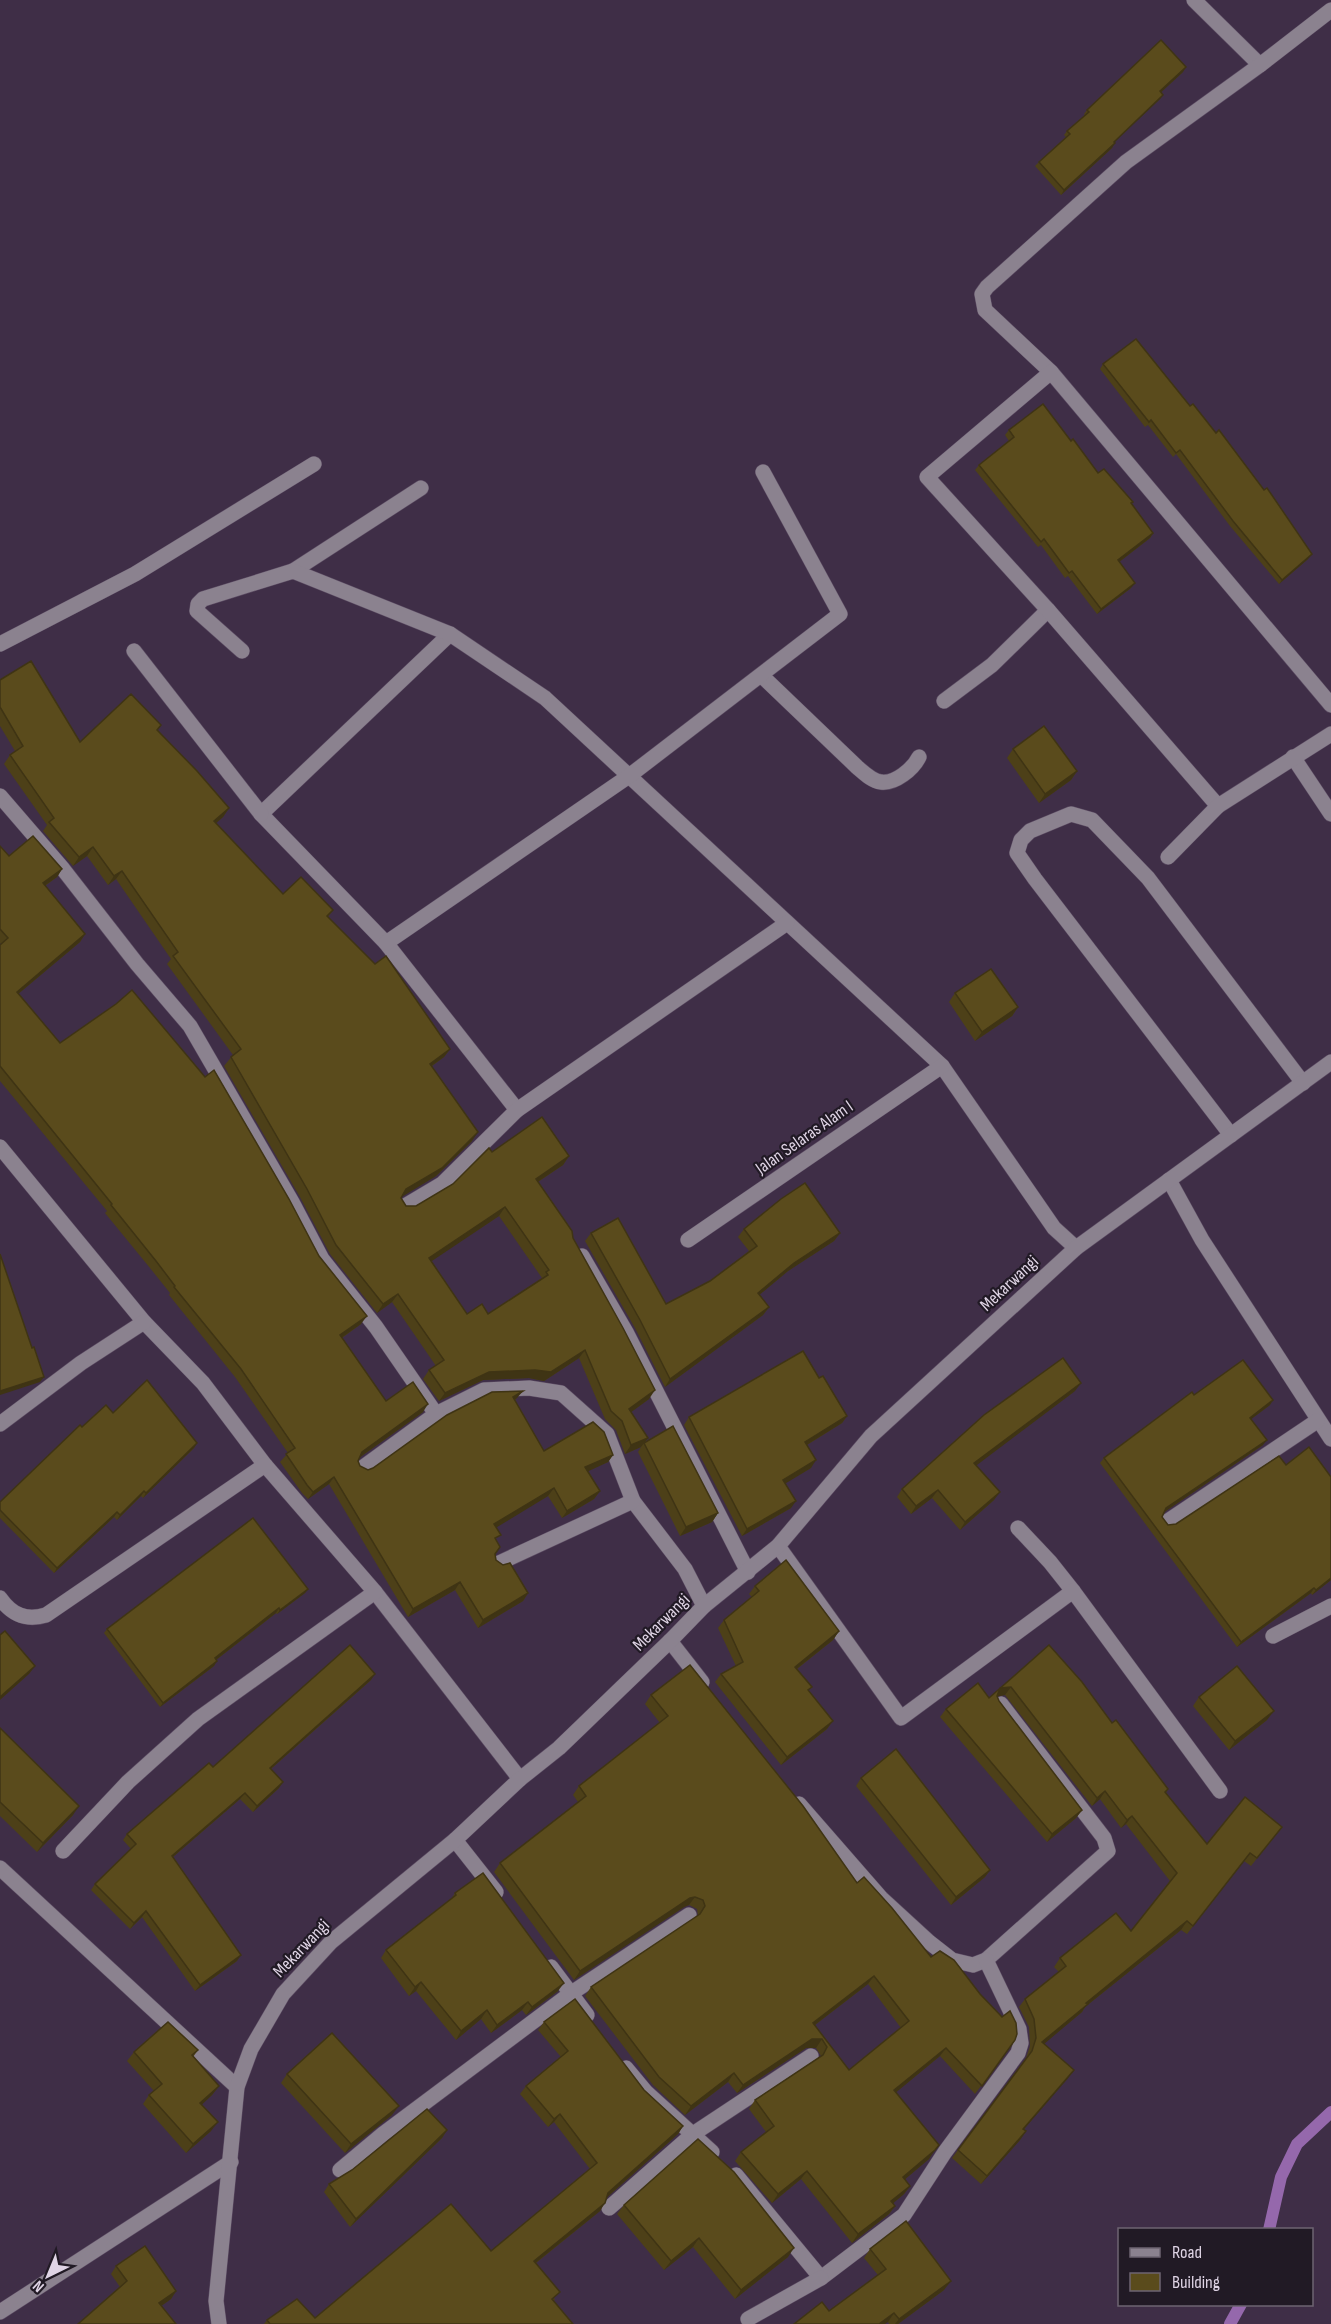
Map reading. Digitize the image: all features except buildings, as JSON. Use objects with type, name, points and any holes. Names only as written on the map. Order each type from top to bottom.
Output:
[{"type":"street","points":[[1194,0],[1260,65]]},
{"type":"street","points":[[1331,10],[1260,65],[1126,162],[987,286],[982,294],[985,310],[1051,372],[1331,705]]},
{"type":"street","points":[[1051,372],[927,477],[1048,610],[1218,806]]},
{"type":"street","points":[[0,644],[135,574],[314,464]]},
{"type":"street","points":[[386,943],[629,776],[840,614],[763,472]]},
{"type":"street","points":[[242,651],[197,611],[198,604],[203,599],[293,571],[421,488]]},
{"type":"street","points":[[293,571],[450,634],[545,698],[942,1065],[1054,1228],[1076,1248]]},
{"type":"street","points":[[944,701],[992,665],[1048,610]]},
{"type":"street","points":[[261,814],[450,634]]},
{"type":"street","points":[[134,651],[261,814],[386,943],[517,1110]]},
{"type":"street","points":[[762,676],[873,780],[883,782],[893,779],[914,767],[919,757]]},
{"type":"street","points":[[1168,857],[1218,806],[1331,734]]},
{"type":"street","points":[[1293,757],[1331,814]]},
{"type":"street","points":[[0,796],[63,869],[137,964],[190,1026],[292,1202],[322,1259],[376,1327],[436,1414]]},
{"type":"street","points":[[1231,1135],[1017,853],[1021,840],[1030,831],[1071,814],[1092,820],[1148,878],[1303,1083]]},
{"type":"street","points":[[405,1206],[442,1184],[517,1110],[787,923]]},
{"type":"street","name":"Mekarwangi","points":[[219,2324],[216,2301],[237,2087],[251,2049],[283,1994],[331,1942],[455,1840],[520,1779],[559,1748],[704,1606],[778,1546],[871,1436],[1076,1248],[1331,1062]]},
{"type":"street","name":"Jalan Selaras Alam I","points":[[688,1240],[942,1065]]},
{"type":"street","points":[[0,1147],[144,1322],[203,1383],[266,1465],[375,1592],[520,1779]]},
{"type":"street","points":[[1169,1180],[1202,1240],[1331,1440]]},
{"type":"street","points":[[574,1242],[626,1332],[748,1572]]},
{"type":"street","points":[[0,1424],[81,1363],[144,1322]]},
{"type":"street","points":[[362,1468],[436,1414],[484,1390],[529,1388],[561,1393],[607,1434],[633,1501],[685,1569],[704,1606]]},
{"type":"street","points":[[1168,1521],[1317,1421]]},
{"type":"street","points":[[0,1598],[15,1615],[34,1619],[46,1615],[266,1465]]},
{"type":"street","points":[[500,1563],[633,1501]]},
{"type":"street","points":[[1018,1528],[1050,1562],[1220,1791]]},
{"type":"street","points":[[778,1546],[901,1718],[1073,1592]]},
{"type":"street","points":[[63,1851],[128,1782],[198,1719],[375,1592]]},
{"type":"street","points":[[1273,1636],[1331,1605]]},
{"type":"street","points":[[670,1641],[714,1696]]},
{"type":"street","points":[[787,1788],[882,1898],[929,1942],[952,1960],[973,1965],[986,1960],[1108,1851],[1104,1838],[1001,1704]]},
{"type":"street","points":[[455,1840],[505,1904]]},
{"type":"street","points":[[0,1868],[237,2087]]},
{"type":"street","points":[[340,2170],[383,2134],[570,1994],[688,1915]]},
{"type":"street","points":[[544,1958],[596,2028]]},
{"type":"street","points":[[748,2319],[821,2278],[904,2215],[945,2152],[1018,2053],[1021,2043],[1019,2029],[986,1960]]},
{"type":"street","points":[[616,2054],[646,2092],[735,2174],[821,2278]]},
{"type":"street","points":[[609,2208],[693,2134],[811,2055]]},
{"type":"street","points":[[0,2312],[231,2162]]},
{"type":"waterway","points":[[1269,2228],[1281,2177],[1297,2144],[1331,2112]]},
{"type":"waterway","points":[[1230,2324],[1240,2306]]}]
